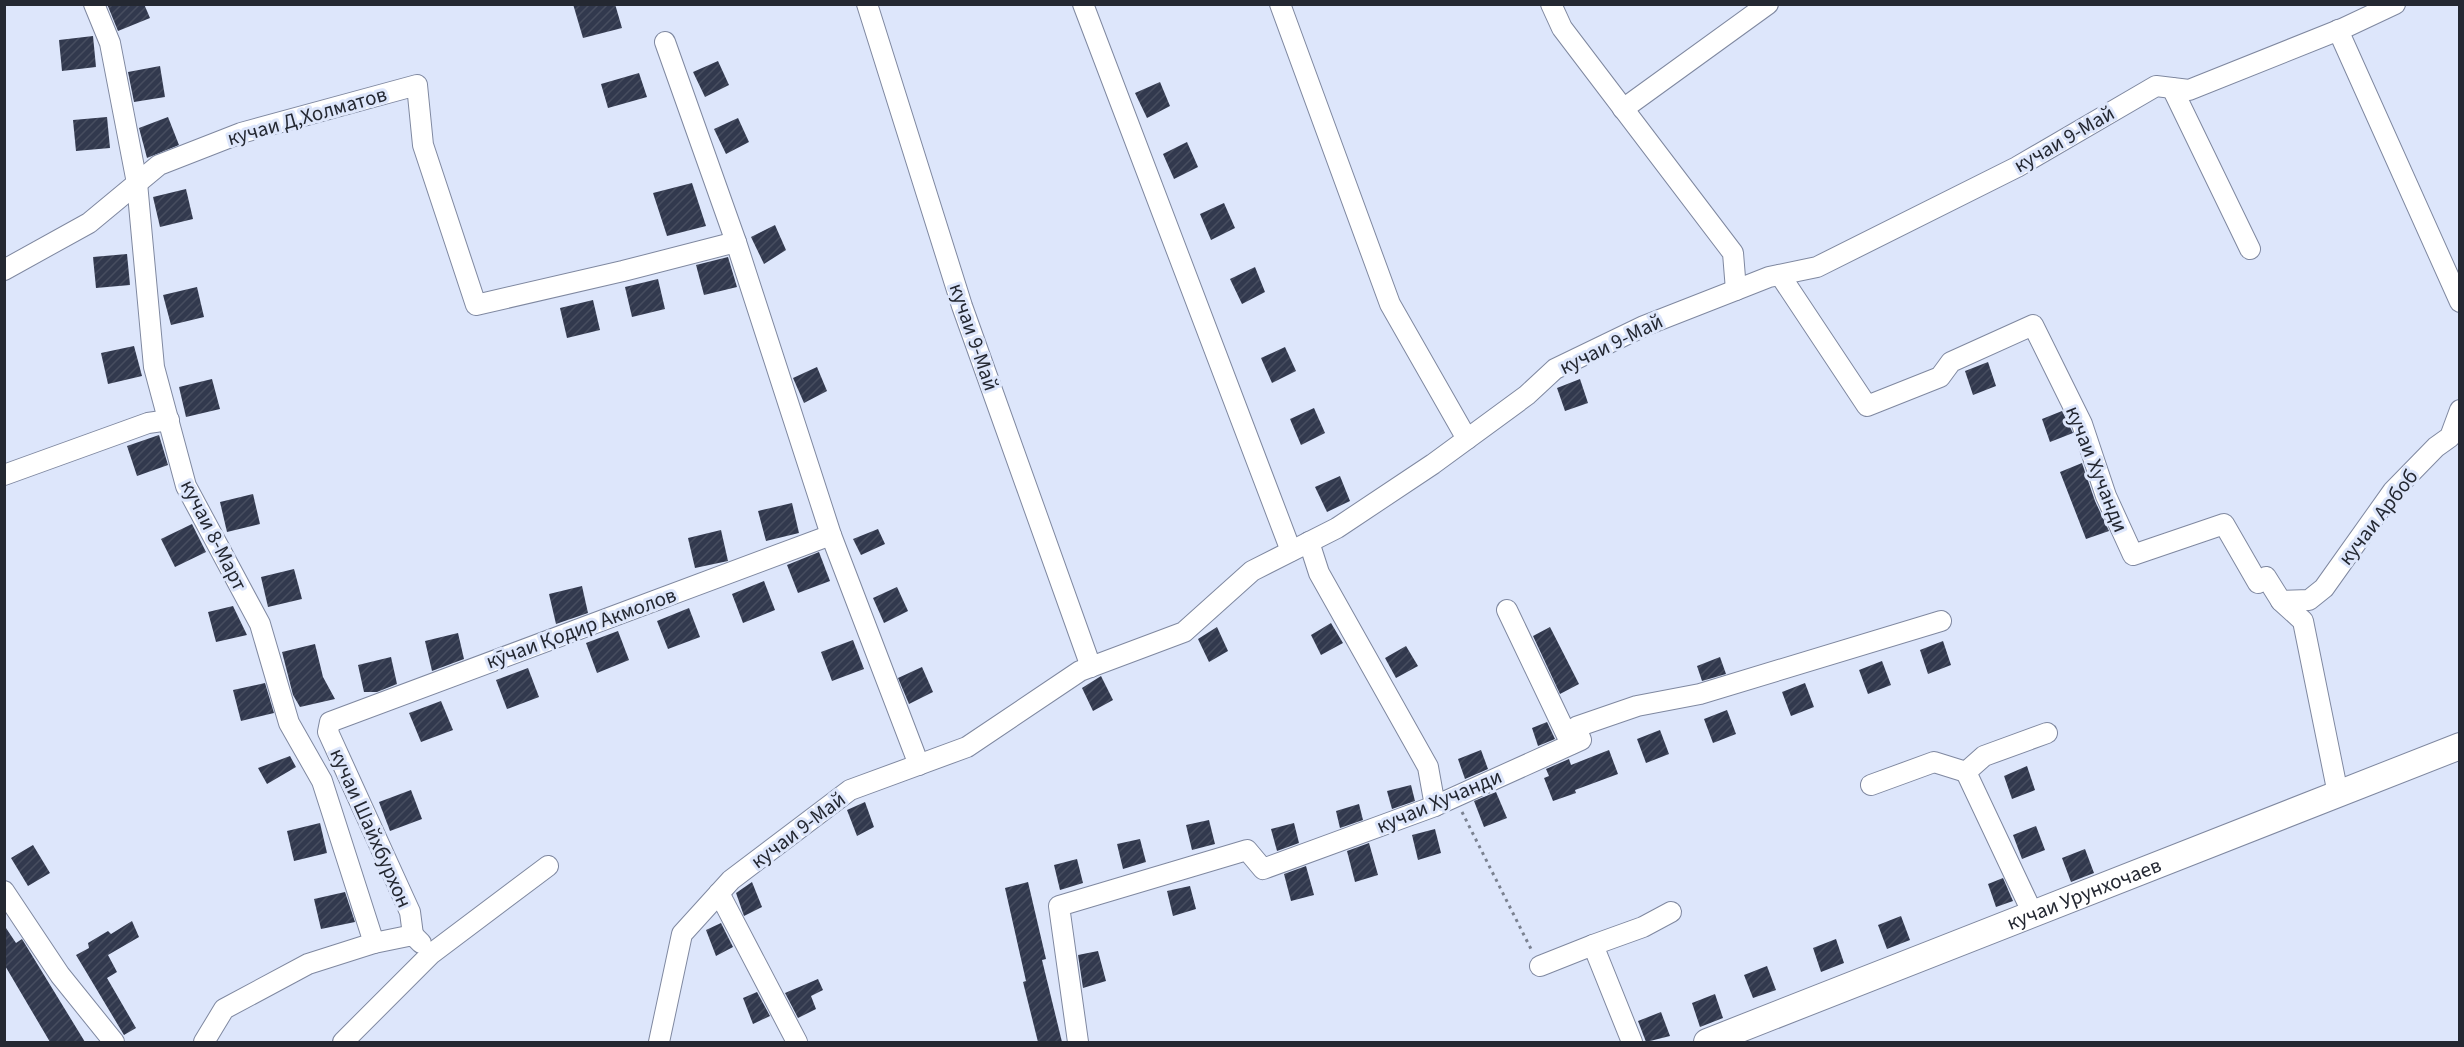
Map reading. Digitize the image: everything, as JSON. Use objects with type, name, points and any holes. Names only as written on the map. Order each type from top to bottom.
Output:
[{"type":"street","name":"кучаи 8-Март","points":[[94,4],[110,43],[137,183],[154,367],[186,486],[260,624],[289,723],[322,781],[374,943]]},
{"type":"street","name":"кучаи 9-Май","points":[[867,4],[962,306],[1092,667]]},
{"type":"street","points":[[1083,4],[1291,551]]},
{"type":"street","points":[[1280,4],[1390,304],[1467,439]]},
{"type":"street","points":[[1551,4],[1562,28],[1733,253],[1736,290]]},
{"type":"street","points":[[1623,109],[1768,4]]},
{"type":"street","name":"кучаи 9-Май","points":[[659,1042],[682,934],[731,880],[850,790],[966,747],[1080,671],[1184,632],[1251,572],[1337,528],[1467,439],[1527,395],[1555,369],[1644,326],[1736,290],[1780,275],[1817,267],[2017,167],[2156,86],[2189,90],[2338,30],[2395,4]]},
{"type":"street","points":[[2338,30],[2460,302]]},
{"type":"street","points":[[665,42],[736,242],[831,535],[919,765]]},
{"type":"street","name":"кучаи Д,Холматов","points":[[4,270],[89,223],[159,165],[241,134],[417,85],[423,145],[476,305],[736,242]]},
{"type":"street","points":[[2172,88],[2250,249]]},
{"type":"street","name":"кучаи Хучанди","points":[[1780,275],[1867,406],[1940,376],[1951,362],[2033,325],[2082,424],[2106,496],[2133,555],[2224,524],[2258,583],[2266,577],[2281,601],[2303,621],[2338,794]]},
{"type":"street","name":"кучаи Арбоб","points":[[2281,601],[2309,600],[2324,588],[2393,491],[2436,447],[2450,437],[2460,410]]},
{"type":"street","points":[[4,475],[148,423],[169,420]]},
{"type":"street","name":"кӯчаи Қодир Акмолов","points":[[330,722],[831,535]]},
{"type":"street","points":[[1309,542],[1319,573],[1428,766],[1435,806]]},
{"type":"street","points":[[1507,610],[1571,744],[1581,740],[1576,727],[1637,706],[1700,694],[1941,621]]},
{"type":"street","name":"кучаи Шайхбурхон","points":[[330,722],[328,732],[410,912],[412,935]]},
{"type":"street","points":[[1966,772],[1984,756],[2047,733]]},
{"type":"street","name":"кучаи Хучанди","points":[[1078,1042],[1059,906],[1247,850],[1263,868],[1435,806],[1571,744]]},
{"type":"street","name":"кучаи Урунхочаев","points":[[1707,1042],[2460,746]]},
{"type":"street","points":[[1870,785],[1934,762],[1966,772],[2032,914]]},
{"type":"street","points":[[343,1042],[431,954],[548,866]]},
{"type":"street","points":[[4,891],[60,975],[114,1042]]},
{"type":"street","points":[[719,893],[797,1042]]},
{"type":"street","points":[[1540,966],[1643,927],[1671,912]]},
{"type":"street","points":[[204,1042],[224,1009],[308,964],[374,943],[412,935],[431,954]]},
{"type":"street","points":[[1593,945],[1632,1042]]},
{"type":"path","points":[[1454,796],[1540,966]]},
{"type":"building","points":[[107,4],[144,4],[150,18],[118,31]]},
{"type":"building","points":[[573,4],[615,4],[622,28],[583,38]]},
{"type":"building","points":[[93,36],[96,67],[62,71],[59,40]]},
{"type":"building","points":[[718,61],[729,85],[705,97],[693,72]]},
{"type":"building","points":[[160,66],[165,97],[134,102],[128,72]]},
{"type":"building","points":[[639,73],[647,97],[608,108],[601,84]]},
{"type":"building","points":[[1160,82],[1170,106],[1147,118],[1135,93]]},
{"type":"building","points":[[107,117],[110,148],[76,151],[73,120]]},
{"type":"building","points":[[168,117],[179,145],[147,158],[139,128]]},
{"type":"building","points":[[738,118],[749,142],[726,154],[714,129]]},
{"type":"building","points":[[1187,142],[1198,167],[1174,179],[1163,154]]},
{"type":"building","points":[[692,183],[706,226],[667,236],[653,193]]},
{"type":"building","points":[[186,189],[193,219],[160,227],[153,197]]},
{"type":"building","points":[[1224,203],[1235,228],[1211,240],[1200,214]]},
{"type":"building","points":[[775,225],[786,250],[764,264],[751,237]]},
{"type":"building","points":[[127,254],[130,285],[96,288],[93,257]]},
{"type":"building","points":[[728,257],[737,287],[704,295],[696,265]]},
{"type":"building","points":[[1255,267],[1265,292],[1242,304],[1230,279]]},
{"type":"building","points":[[658,279],[665,309],[632,317],[625,287]]},
{"type":"building","points":[[197,287],[204,317],[171,325],[163,295]]},
{"type":"building","points":[[593,300],[600,330],[567,338],[560,308]]},
{"type":"building","points":[[134,346],[142,376],[108,384],[101,353]]},
{"type":"building","points":[[1285,347],[1296,371],[1272,383],[1261,358]]},
{"type":"building","points":[[1988,362],[1996,386],[1973,395],[1965,371]]},
{"type":"building","points":[[817,367],[827,391],[804,403],[793,378]]},
{"type":"building","points":[[212,379],[220,409],[186,417],[179,387]]},
{"type":"building","points":[[1580,379],[1588,403],[1565,411],[1557,388]]},
{"type":"building","points":[[1314,408],[1325,433],[1301,445],[1290,419]]},
{"type":"building","points":[[2062,411],[2073,433],[2050,442],[2042,419]]},
{"type":"building","points":[[159,435],[168,465],[137,476],[127,446]]},
{"type":"building","points":[[2082,463],[2095,501],[2109,531],[2086,539],[2060,472]]},
{"type":"building","points":[[1340,476],[1350,501],[1327,512],[1315,487]]},
{"type":"building","points":[[253,494],[260,524],[227,532],[220,502]]},
{"type":"building","points":[[792,503],[799,533],[766,541],[758,511]]},
{"type":"building","points":[[192,524],[206,552],[175,567],[161,539]]},
{"type":"building","points":[[878,529],[885,544],[861,555],[853,539]]},
{"type":"building","points":[[721,530],[728,561],[695,568],[688,538]]},
{"type":"building","points":[[819,552],[830,581],[798,593],[787,565]]},
{"type":"building","points":[[294,569],[302,599],[268,607],[261,577]]},
{"type":"building","points":[[764,581],[775,610],[743,623],[732,594]]},
{"type":"building","points":[[582,586],[588,613],[556,624],[549,594]]},
{"type":"building","points":[[897,587],[908,611],[884,623],[873,598]]},
{"type":"building","points":[[233,606],[247,635],[216,642],[208,612]]},
{"type":"building","points":[[689,608],[700,637],[668,649],[657,621]]},
{"type":"building","points":[[1331,623],[1343,643],[1321,655],[1311,635]]},
{"type":"building","points":[[1217,627],[1228,651],[1209,662],[1198,639]]},
{"type":"building","points":[[1550,627],[1579,684],[1560,694],[1533,636]]},
{"type":"building","points":[[618,631],[629,660],[597,673],[586,643]]},
{"type":"building","points":[[458,633],[464,659],[432,671],[425,641]]},
{"type":"building","points":[[853,640],[864,669],[832,681],[821,652]]},
{"type":"building","points":[[1943,641],[1951,665],[1928,674],[1920,650]]},
{"type":"building","points":[[315,644],[323,677],[335,699],[300,707],[293,695],[282,652]]},
{"type":"building","points":[[1406,646],[1418,666],[1396,678],[1385,658]]},
{"type":"building","points":[[391,657],[397,684],[377,692],[364,692],[358,665]]},
{"type":"building","points":[[1720,657],[1726,674],[1702,681],[1697,666]]},
{"type":"building","points":[[1882,661],[1891,685],[1868,694],[1859,670]]},
{"type":"building","points":[[922,667],[933,692],[909,704],[898,678]]},
{"type":"building","points":[[528,668],[539,697],[507,709],[496,680]]},
{"type":"building","points":[[1101,676],[1113,700],[1093,711],[1082,688]]},
{"type":"building","points":[[265,683],[274,713],[241,721],[233,690]]},
{"type":"building","points":[[1805,683],[1814,707],[1791,716],[1782,692]]},
{"type":"building","points":[[441,701],[453,730],[421,742],[409,713]]},
{"type":"building","points":[[1727,710],[1736,734],[1713,743],[1704,719]]},
{"type":"building","points":[[1547,722],[1555,739],[1538,746],[1532,728]]},
{"type":"building","points":[[1660,730],[1669,754],[1646,763],[1637,739]]},
{"type":"building","points":[[1481,750],[1488,769],[1465,779],[1458,759]]},
{"type":"building","points":[[1609,750],[1618,774],[1553,801],[1544,778],[1549,776],[1546,769],[1569,759],[1571,765]]},
{"type":"building","points":[[290,756],[296,767],[267,784],[258,768]]},
{"type":"building","points":[[2027,766],[2035,790],[2012,799],[2004,776]]},
{"type":"building","points":[[1411,785],[1415,801],[1392,809],[1387,791]]},
{"type":"building","points":[[411,790],[422,819],[390,831],[379,802]]},
{"type":"building","points":[[1496,792],[1507,818],[1484,827],[1474,801]]},
{"type":"building","points":[[865,802],[874,827],[857,836],[847,810]]},
{"type":"building","points":[[1359,804],[1363,820],[1340,828],[1336,811]]},
{"type":"building","points":[[1209,820],[1215,844],[1192,850],[1186,825]]},
{"type":"building","points":[[320,823],[327,853],[294,861],[287,831]]},
{"type":"building","points":[[1294,823],[1299,843],[1277,851],[1271,829]]},
{"type":"building","points":[[2036,826],[2045,850],[2022,859],[2013,835]]},
{"type":"building","points":[[1435,829],[1441,853],[1418,860],[1412,835]]},
{"type":"building","points":[[1140,839],[1146,862],[1123,869],[1117,844]]},
{"type":"building","points":[[1369,843],[1378,875],[1355,882],[1347,851]]},
{"type":"building","points":[[33,845],[50,873],[28,886],[11,858]]},
{"type":"building","points":[[2085,849],[2094,873],[2071,882],[2062,858]]},
{"type":"building","points":[[1077,859],[1083,883],[1060,890],[1054,865]]},
{"type":"building","points":[[1306,866],[1314,895],[1291,901],[1284,874]]},
{"type":"building","points":[[2003,878],[2013,901],[1996,907],[1988,884]]},
{"type":"building","points":[[752,882],[762,907],[744,916],[736,893]]},
{"type":"building","points":[[1028,882],[1046,959],[1042,960],[1062,1042],[1038,1042],[1023,982],[1026,981],[1005,888]]},
{"type":"building","points":[[1190,886],[1196,909],[1173,916],[1167,891]]},
{"type":"building","points":[[345,892],[355,922],[321,929],[314,899]]},
{"type":"building","points":[[1901,916],[1910,940],[1887,949],[1878,925]]},
{"type":"building","points":[[132,921],[139,937],[108,955],[117,972],[107,978],[136,1028],[124,1035],[76,955],[89,948],[88,943],[108,931],[111,934]]},
{"type":"building","points":[[721,923],[733,947],[716,956],[706,930]]},
{"type":"building","points":[[4,925],[16,943],[22,939],[85,1042],[50,1042],[4,964]]},
{"type":"building","points":[[1836,939],[1844,963],[1821,972],[1813,948]]},
{"type":"building","points":[[1098,951],[1106,981],[1083,988],[1078,955]]},
{"type":"building","points":[[1767,966],[1776,990],[1753,998],[1744,975]]},
{"type":"building","points":[[818,979],[823,990],[811,996],[816,1009],[798,1018],[785,993]]},
{"type":"building","points":[[757,992],[770,1016],[753,1024],[743,998]]},
{"type":"building","points":[[1715,994],[1723,1018],[1700,1027],[1692,1003]]},
{"type":"building","points":[[1661,1012],[1670,1036],[1646,1042],[1638,1021]]}]
